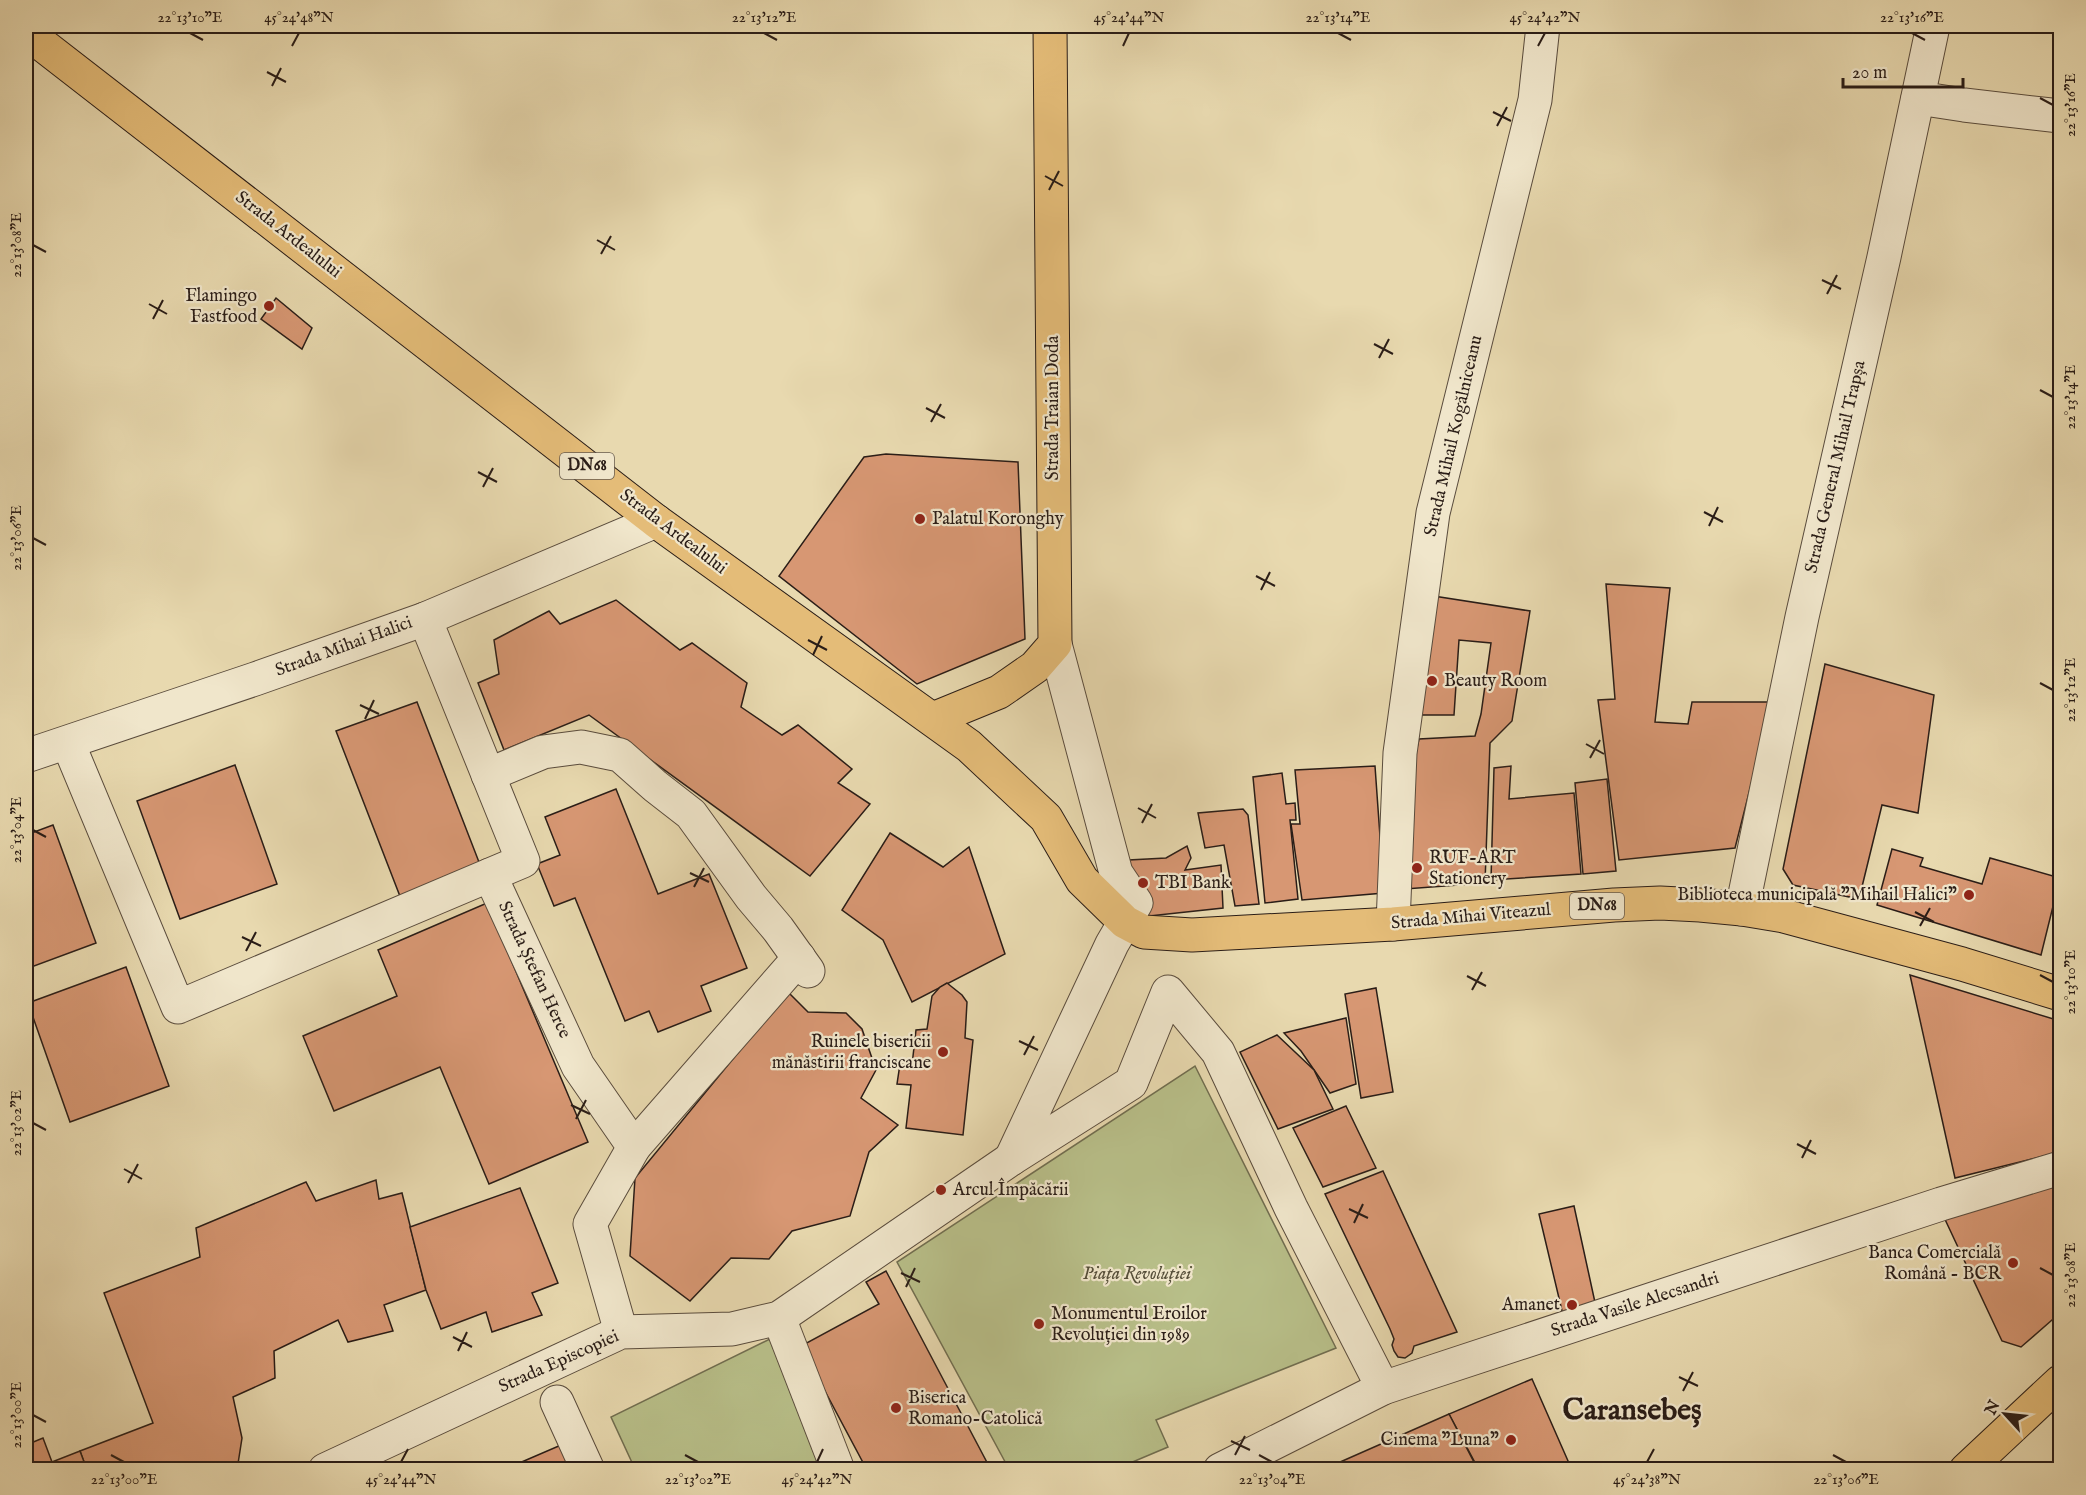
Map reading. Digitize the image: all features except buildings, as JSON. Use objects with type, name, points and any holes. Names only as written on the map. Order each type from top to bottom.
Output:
[{"type":"main road","name":"Strada Traian Doda","points":[[1050,26],[1055,644]]},
{"type":"main road","name":"Strada Ardealului","points":[[26,32],[656,521],[969,746],[1046,818],[1082,880],[1125,921]]},
{"type":"main road","points":[[933,719],[999,692],[1035,667],[1055,644]]},
{"type":"main road","name":"Strada Mihai Viteazul","points":[[1125,921],[1144,932],[1192,935],[1393,924],[1648,903],[1742,909],[1784,916],[1962,963],[2061,994]]},
{"type":"main road","points":[[1966,1470],[2061,1382]]},
{"type":"street","name":"Strada Mihail Kogălniceanu","points":[[1393,924],[1400,753],[1433,513],[1535,99],[1543,26]]},
{"type":"street","name":"Strada General Mihail Trapșa","points":[[1742,909],[1802,617],[1933,26]]},
{"type":"street","points":[[1918,98],[2061,116]]},
{"type":"street","name":"Strada Mihai Halici","points":[[26,756],[425,619],[656,521]]},
{"type":"street","points":[[68,743],[177,1007],[523,861],[425,619]]},
{"type":"street","points":[[1011,1159],[1112,944],[1136,903],[1116,873],[1055,644]]},
{"type":"street","points":[[488,775],[543,752],[581,747],[620,754],[654,786],[692,814],[751,897],[804,965],[633,1147],[590,1224],[621,1332]]},
{"type":"street","name":"Strada Ștefan Herce","points":[[490,875],[578,1066],[633,1147]]},
{"type":"street","name":"Strada Episcopiei","points":[[326,1470],[621,1332],[732,1329],[779,1318],[1011,1159],[1131,1083],[1168,992],[1218,1052],[1291,1208],[1383,1388]]},
{"type":"street","name":"Strada Vasile Alecsandri","points":[[1239,1466],[1383,1388],[1941,1204],[2061,1168]]},
{"type":"street","points":[[779,1318],[838,1470]]},
{"type":"street","points":[[557,1402],[588,1470]]},
{"type":"green space","name":"Piața Revoluției","points":[[1195,1066],[1336,1348],[1156,1420],[1168,1447],[1116,1469],[1009,1469],[897,1262]]},
{"type":"green space","points":[[772,1338],[828,1469],[635,1469],[611,1417]]},
{"type":"place","name":"Flamingo Fastfood","points":[[269,306]]},
{"type":"place","name":"Palatul Koronghy","points":[[920,519]]},
{"type":"place","name":"Beauty Room","points":[[1432,681]]},
{"type":"place","name":"RUF-ART Stationery","points":[[1417,868]]},
{"type":"place","name":"TBI Bank","points":[[1143,883]]},
{"type":"place","name":"Biblioteca municipală \"Mihail Halici\"","points":[[1969,895]]},
{"type":"place","name":"Ruinele bisericii mănăstirii franciscane","points":[[943,1052]]},
{"type":"place","name":"Arcul Împăcării","points":[[941,1190]]},
{"type":"place","name":"Banca Comercială Română - BCR","points":[[2013,1263]]},
{"type":"place","name":"Amanet","points":[[1572,1305]]},
{"type":"place","name":"Monumentul Eroilor Revoluției din 1989","points":[[1039,1324]]},
{"type":"place","name":"Biserica Romano-Catolică","points":[[896,1408]]},
{"type":"place","name":"Cinema \"Luna\"","points":[[1511,1440]]},
{"type":"district","name":"Caransebeș","points":[[1632,1411]]}]
